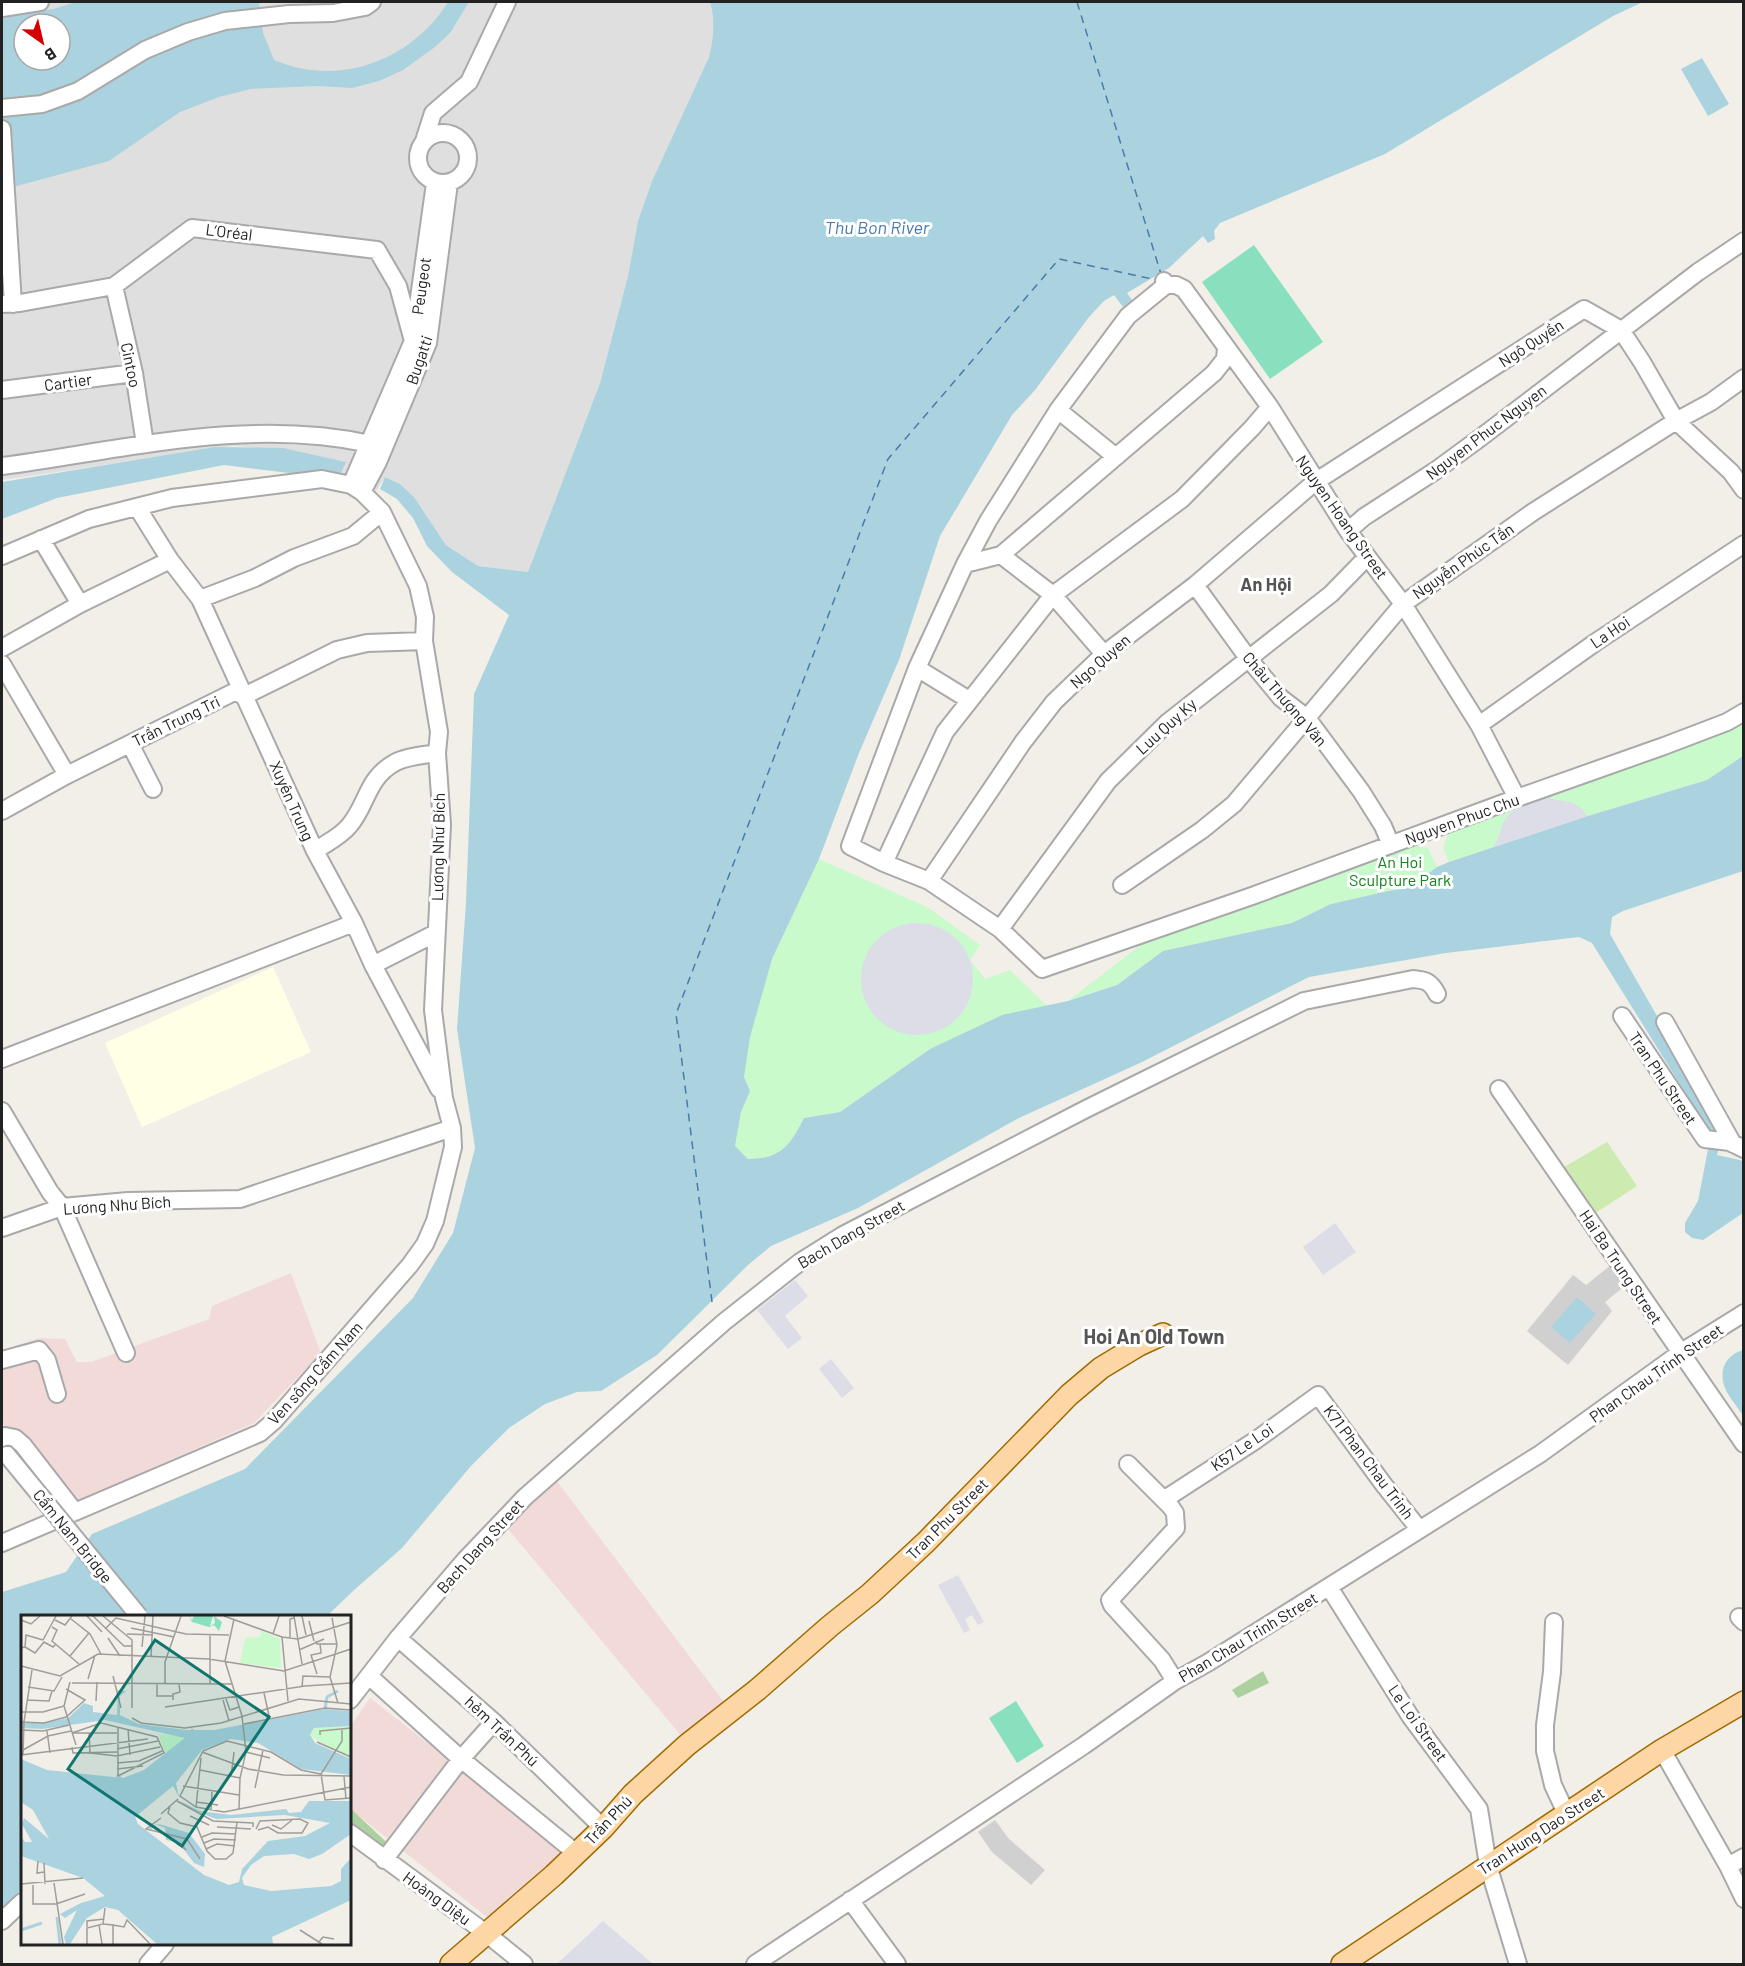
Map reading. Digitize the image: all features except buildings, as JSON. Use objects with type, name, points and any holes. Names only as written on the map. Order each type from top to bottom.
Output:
[{"type":"main road","name":"Tran Phu Street","points":[[603,1828],[633,1794],[693,1739],[758,1690],[918,1550],[1069,1395],[1101,1368],[1139,1345],[1163,1334]]},
{"type":"main road","name":"Tran Hung Dao Street","points":[[1342,1965],[1662,1750],[1743,1702]]},
{"type":"main road","name":"Trần Phú","points":[[451,1965],[603,1828]]},
{"type":"street","points":[[2,8],[40,2]]},
{"type":"street","points":[[2,108],[42,104],[78,91],[146,50],[197,29],[225,21],[289,14],[333,13],[365,7],[372,2]]},
{"type":"street","points":[[424,141],[439,133],[447,133],[462,142],[468,157],[463,173],[442,183],[428,179],[418,165],[419,148],[424,141],[433,113],[469,82],[507,2]]},
{"type":"street","points":[[2,129],[7,304]]},
{"type":"street","name":"Peugeot","points":[[356,489],[363,455],[370,444],[413,341],[442,183]]},
{"type":"street","name":"Bugatti","points":[[356,489],[378,462],[428,343],[442,183]]},
{"type":"street","name":"L’Oréal","points":[[7,304],[114,286],[192,228],[377,250],[398,286],[413,341]]},
{"type":"street","points":[[1743,241],[1621,330],[1676,421],[1731,472],[1743,490]]},
{"type":"street","name":"Nguyen Hoang Street","points":[[1058,410],[1128,316],[1165,283],[1176,285],[1184,290],[1270,407],[1315,482],[1348,531],[1403,604],[1479,725],[1518,798]]},
{"type":"street","name":"Cintoo","points":[[114,286],[134,373],[145,444]]},
{"type":"street","name":"Ngô Quyền","points":[[1315,482],[1584,309],[1621,330]]},
{"type":"street","name":"Nguyen Phuc Nguyen","points":[[1348,531],[1364,517],[1435,471],[1480,438],[1621,330]]},
{"type":"street","points":[[965,564],[1001,555],[1214,373],[1225,358],[1226,348]]},
{"type":"street","name":"Cartier","points":[[2,390],[134,373]]},
{"type":"street","name":"Nguyễn Phúc Tần","points":[[1122,885],[1202,830],[1234,804],[1403,604],[1533,512],[1676,421],[1711,402],[1743,378]]},
{"type":"street","points":[[884,863],[945,732],[1053,595],[1182,499],[1270,407]]},
{"type":"street","points":[[1000,929],[929,881],[850,846],[917,668],[965,564],[987,521],[1058,410],[1116,457]]},
{"type":"street","points":[[2,466],[225,434],[308,434],[370,444]]},
{"type":"street","points":[[2,556],[89,519],[172,498],[322,479],[356,489]]},
{"type":"street","name":"Ngo Quyen","points":[[929,881],[1023,742],[1054,702],[1104,654],[1194,585],[1315,482]]},
{"type":"street","name":"Lương Như Bích","points":[[2,1228],[62,1207],[128,1201],[240,1199],[452,1128],[444,1098],[433,1010],[442,824],[437,753],[439,732],[424,641],[425,617],[418,586],[382,512],[356,489]]},
{"type":"street","name":"Xuyên Trung","points":[[137,507],[170,560],[200,599],[315,851],[444,1098]]},
{"type":"street","points":[[200,599],[255,578],[294,558],[353,536],[382,512]]},
{"type":"street","points":[[41,539],[81,604]]},
{"type":"street","name":"La Hoi","points":[[1479,725],[1552,671],[1743,544]]},
{"type":"street","points":[[1001,555],[1053,595],[1104,654]]},
{"type":"street","name":"Luu Quy Ky","points":[[1000,929],[1108,781],[1168,722],[1331,594],[1367,557]]},
{"type":"street","points":[[2,648],[81,604],[170,560]]},
{"type":"street","name":"Châu Thượng Văn","points":[[1194,585],[1281,698],[1307,718],[1361,791],[1383,826],[1391,845]]},
{"type":"street","name":"Trần Trung Tri","points":[[2,811],[67,775],[232,693],[244,696],[337,650],[367,643],[424,641]]},
{"type":"street","points":[[2,664],[67,775]]},
{"type":"street","points":[[917,668],[969,700]]},
{"type":"street","name":"Nguyen Phuc Chu","points":[[1000,929],[1042,969],[1252,897],[1664,746],[1727,722],[1743,712]]},
{"type":"street","points":[[130,744],[153,789]]},
{"type":"street","points":[[315,851],[339,836],[350,825],[373,781],[381,773],[399,760],[437,753]]},
{"type":"street","points":[[2,1059],[354,922]]},
{"type":"street","points":[[373,965],[436,933]]},
{"type":"street","name":"Bach Dang Street","points":[[351,1699],[398,1638],[465,1560],[525,1497],[724,1322],[800,1262],[843,1235],[1077,1114],[1304,1001],[1413,979],[1424,980],[1432,984],[1437,994]]},
{"type":"street","name":"Tran Phu Street","points":[[1622,1016],[1704,1139],[1735,1145]]},
{"type":"street","name":"Tran Phu Street","points":[[1665,1022],[1735,1145]]},
{"type":"street","name":"Hai Ba Trung Street","points":[[1499,1089],[1743,1444]]},
{"type":"street","points":[[2,1111],[50,1192],[62,1207],[126,1353]]},
{"type":"street","name":"Ven sông Cẩm Nam","points":[[2,1543],[260,1432],[274,1421],[410,1265],[425,1244],[435,1221],[453,1147],[452,1128]]},
{"type":"street","name":"Phan Chau Trinh Street","points":[[755,1965],[1175,1681],[1540,1454],[1680,1353],[1743,1313]]},
{"type":"street","points":[[2,1359],[39,1350],[47,1360],[57,1394]]},
{"type":"street","name":"K71 Phan Chau Trinh","points":[[1318,1395],[1419,1529]]},
{"type":"street","name":"K57 Le Loi","points":[[1165,1499],[1256,1440],[1318,1395]]},
{"type":"street","points":[[2,1438],[5,1436],[15,1438],[23,1445],[75,1512]]},
{"type":"street","name":"Cẩm Nam Bridge","points":[[4,1453],[137,1615]]},
{"type":"street","points":[[1128,1464],[1165,1499],[1175,1513],[1176,1528],[1110,1600],[1112,1605],[1162,1659],[1175,1681]]},
{"type":"street","name":"Le Loi Street","points":[[1329,1587],[1410,1716],[1479,1809],[1488,1865],[1518,1965]]},
{"type":"street","points":[[1554,1623],[1552,1672],[1545,1725],[1545,1751],[1553,1785],[1567,1815]]},
{"type":"street","name":"hẻm Trần Phú","points":[[398,1638],[494,1722],[603,1828]]},
{"type":"street","points":[[369,1676],[461,1759],[576,1853]]},
{"type":"street","points":[[384,1860],[461,1759],[494,1722]]},
{"type":"street","points":[[1662,1750],[1728,1866],[1743,1899]]},
{"type":"street","name":"Hoàng Diệu","points":[[351,1834],[487,1934],[524,1965]]},
{"type":"street","points":[[1728,1866],[1743,1857]]},
{"type":"street","points":[[850,1900],[897,1965]]},
{"type":"street","points":[[2,1921],[21,1903]]},
{"type":"street","points":[[148,1965],[164,1945]]},
{"type":"shaded area","points":[[2,2],[710,2],[714,39],[709,57],[652,181],[638,221],[628,276],[600,383],[528,572],[478,566],[446,545],[414,497],[400,484],[385,477],[373,496],[338,479],[345,462],[300,452],[234,446],[2,480]]},
{"type":"shaded area","points":[[1548,798],[1579,806],[1588,816],[1494,847],[1509,814],[1526,804]]},
{"type":"shaded area","points":[[917,923],[938,927],[957,939],[969,958],[973,979],[969,1000],[957,1019],[938,1031],[917,1035],[896,1031],[877,1019],[865,1000],[861,979],[865,958],[877,939],[896,927]]},
{"type":"shaded area","points":[[273,967],[311,1052],[142,1127],[105,1043]]},
{"type":"shaded area","points":[[1335,1223],[1356,1252],[1323,1275],[1303,1247]]},
{"type":"shaded area","points":[[1611,1265],[1626,1285],[1605,1302],[1612,1311],[1568,1365],[1527,1331],[1573,1275],[1586,1285]]},
{"type":"shaded area","points":[[291,1273],[321,1353],[254,1423],[70,1504],[26,1465],[2,1434],[4,1425],[2,1419],[2,1350],[39,1338],[65,1339],[77,1362],[91,1362],[209,1319],[212,1306]]},
{"type":"shaded area","points":[[795,1280],[808,1296],[785,1316],[802,1338],[788,1349],[757,1310]]},
{"type":"shaded area","points":[[831,1359],[854,1388],[842,1398],[819,1369]]},
{"type":"shaded area","points":[[553,1476],[727,1706],[683,1738],[503,1523]]},
{"type":"shaded area","points":[[958,1575],[984,1622],[978,1625],[972,1615],[965,1619],[970,1630],[964,1633],[938,1585]]},
{"type":"shaded area","points":[[370,1698],[564,1849],[492,1921],[351,1810],[351,1726]]},
{"type":"shaded area","points":[[995,1820],[1009,1839],[1045,1870],[1031,1885],[992,1852],[978,1832]]},
{"type":"shaded area","points":[[603,1921],[625,1940],[653,1964],[557,1964]]},
{"type":"green space","points":[[1254,245],[1323,342],[1270,379],[1202,282]]},
{"type":"green space","name":"An Hoi Sculpture Park","points":[[1743,718],[1743,756],[1707,780],[1588,816],[1578,807],[1564,802],[1538,800],[1528,803],[1518,808],[1504,824],[1494,847],[1449,862],[1443,848],[1450,830]]},
{"type":"green space","name":"An Hoi Sculpture Park","points":[[1416,846],[1428,848],[1437,867],[1410,888],[1331,904],[1292,923],[1163,951],[1117,985],[1068,1001],[1147,940]]},
{"type":"green space","points":[[819,859],[927,907],[980,945],[970,960],[985,979],[1010,970],[1047,1006],[1002,1015],[930,1049],[840,1112],[804,1118],[794,1136],[783,1149],[768,1157],[748,1159],[735,1146],[741,1112],[750,1091],[744,1077],[749,1038],[772,959]]},
{"type":"green space","points":[[1607,1142],[1637,1186],[1591,1216],[1559,1170]]},
{"type":"green space","points":[[1263,1671],[1269,1683],[1238,1698],[1232,1690]]},
{"type":"green space","points":[[1016,1701],[1044,1746],[1017,1763],[989,1718]]},
{"type":"green space","points":[[351,1809],[396,1851],[390,1857],[351,1827]]},
{"type":"water","points":[[76,2],[259,2],[263,33],[274,60],[299,68],[324,71],[348,69],[372,63],[394,53],[415,39],[433,22],[448,2],[469,2],[450,33],[435,47],[403,70],[379,81],[352,88],[317,86],[251,89],[219,97],[180,112],[109,161],[17,186],[2,184],[2,14],[12,13],[12,72],[72,72],[72,12],[23,12],[54,9]]},
{"type":"water","name":"Thu Bon River","points":[[710,2],[1643,2],[1613,16],[1385,154],[1220,223],[1214,231],[1215,239],[1208,243],[1203,236],[1169,268],[1127,293],[1132,300],[1123,307],[1114,295],[1104,301],[1089,317],[1035,390],[1012,415],[940,536],[899,660],[859,753],[819,859],[772,959],[750,1037],[744,1077],[750,1091],[741,1112],[735,1146],[748,1159],[768,1157],[789,1143],[804,1118],[840,1112],[930,1049],[1002,1015],[1068,1001],[1117,985],[1163,951],[1292,923],[1331,904],[1409,888],[1437,867],[1449,862],[1707,780],[1743,756],[1743,871],[1623,911],[1612,917],[1610,934],[1727,1138],[1717,1155],[1743,1162],[1743,1213],[1703,1240],[1692,1238],[1685,1232],[1685,1223],[1698,1201],[1711,1134],[1592,943],[1579,937],[1446,953],[1309,977],[1140,1063],[1019,1118],[858,1208],[771,1246],[748,1265],[657,1355],[601,1391],[577,1392],[545,1404],[509,1428],[471,1466],[402,1548],[328,1615],[21,1615],[21,1890],[2,1908],[2,1592],[66,1572],[92,1534],[245,1469],[413,1298],[453,1233],[475,1148],[457,1029],[466,903],[474,694],[509,615],[452,572],[427,546],[413,518],[397,499],[380,489],[385,477],[400,484],[414,497],[446,545],[478,566],[528,572],[600,383],[628,276],[638,221],[652,181],[709,57],[713,16]]},
{"type":"water","points":[[1702,58],[1729,104],[1708,116],[1681,69]]},
{"type":"water","points":[[215,447],[283,448],[346,462],[338,479],[224,465],[57,498],[2,519],[2,482]]},
{"type":"water","points":[[1577,1297],[1596,1314],[1570,1343],[1551,1327]]},
{"type":"water","points":[[1744,1350],[1743,1416],[1727,1392],[1722,1375],[1728,1359]]},
{"type":"ferry route","points":[[1077,2],[1161,274]]},
{"type":"ferry route","points":[[712,1302],[676,1014],[888,459],[1059,259],[1157,280]]},
{"type":"district","name":"An Hội","points":[[1266,585]]},
{"type":"district","name":"Hoi An Old Town","points":[[1154,1337]]}]
